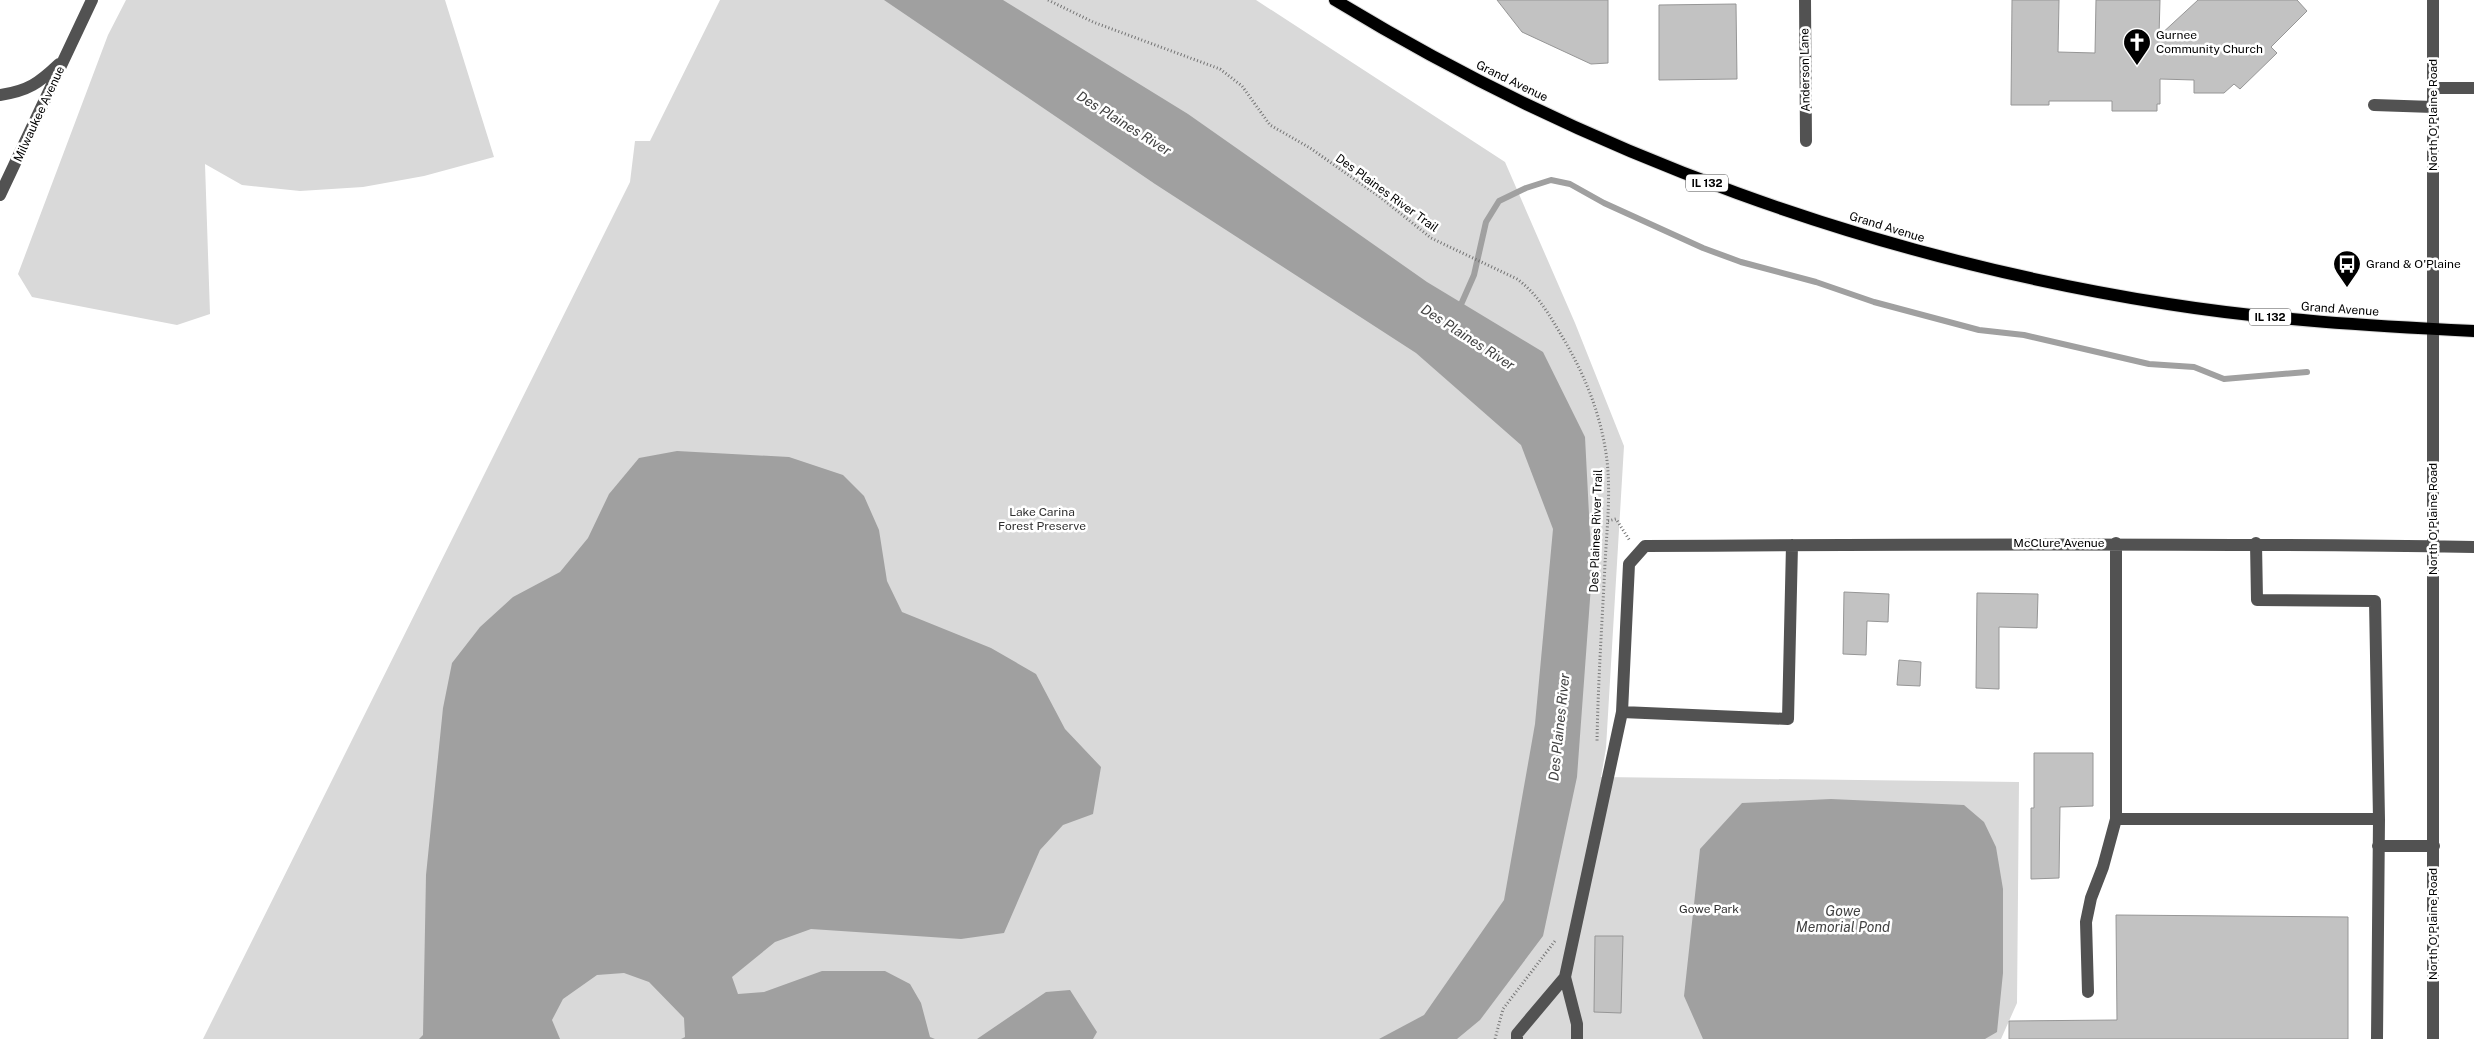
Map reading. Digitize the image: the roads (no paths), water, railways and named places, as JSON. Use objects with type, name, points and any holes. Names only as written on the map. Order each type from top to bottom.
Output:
[{"type":"main road","name":"Grand Avenue","points":[[1335,0],[1439,60],[1564,122],[1717,187],[1857,233],[1955,261],[2167,304],[2286,319],[2474,331]]},
{"type":"street","name":"Milwaukee Avenue","points":[[0,195],[92,0]]},
{"type":"street","name":"Anderson Lane","points":[[1804,0],[1806,141]]},
{"type":"street","name":"North O'Plaine Road","points":[[2433,0],[2433,1039]]},
{"type":"street","name":"Milwaukee Avenue","points":[[0,95],[17,92],[38,84],[65,59]]},
{"type":"street","points":[[2433,88],[2474,88]]},
{"type":"street","points":[[2374,105],[2433,107]]},
{"type":"street","points":[[2088,992],[2086,922],[2091,898],[2103,867],[2116,819],[2116,543]]},
{"type":"street","name":"McClure Avenue","points":[[1622,712],[1630,564],[1645,546],[2116,543],[2474,547]]},
{"type":"street","points":[[2256,544],[2257,600],[2375,601],[2379,819],[2377,1039]]},
{"type":"street","points":[[1577,1039],[1577,1024],[1565,977],[1622,712],[1788,719],[1792,545]]},
{"type":"street","points":[[2116,819],[2379,819]]},
{"type":"street","points":[[2378,846],[2434,846]]},
{"type":"street","points":[[1517,1039],[1517,1034],[1565,977]]},
{"type":"water","name":"Des Plaines River","points":[[884,0],[1003,0],[1188,114],[1427,282],[1543,352],[1585,437],[1592,572],[1577,777],[1543,936],[1480,1020],[1457,1039],[1379,1039],[1424,1015],[1504,900],[1535,724],[1553,529],[1521,445],[1416,353],[1155,184]]},
{"type":"water","points":[[677,451],[789,457],[843,475],[864,496],[879,530],[887,581],[902,612],[991,648],[1036,674],[1065,729],[1101,767],[1093,814],[1063,825],[1040,850],[1004,933],[961,939],[811,929],[775,942],[732,977],[738,994],[764,992],[822,971],[885,971],[910,984],[921,1003],[930,1037],[935,1039],[681,1039],[685,1037],[684,1018],[649,982],[624,973],[597,975],[563,999],[552,1020],[560,1039],[419,1039],[423,1035],[426,875],[443,708],[452,663],[480,627],[513,597],[560,572],[588,538],[609,494],[639,458]]},
{"type":"water","name":"Gowe Memorial Pond","points":[[1831,799],[1964,805],[1984,822],[1996,847],[2003,889],[2003,973],[1997,1032],[1985,1039],[1703,1039],[1684,996],[1700,849],[1742,803]]},
{"type":"water","points":[[1070,990],[1097,1032],[1093,1039],[977,1039],[1046,992]]},
{"type":"waterway","points":[[1459,309],[1474,275],[1486,222],[1499,201],[1526,188],[1551,180],[1570,184],[1604,203],[1703,248],[1741,262],[1816,282],[1874,302],[1979,330],[2024,335],[2149,364],[2194,367],[2224,379],[2307,372]]},
{"type":"place","name":"Gurnee Community Church","points":[[2137,66]]},
{"type":"place","name":"Grand & O'Plaine","points":[[2347,288]]},
{"type":"park label","name":"Lake Carina Forest Preserve","points":[[1042,519]]},
{"type":"park label","name":"Gowe Park","points":[[1709,909]]}]
